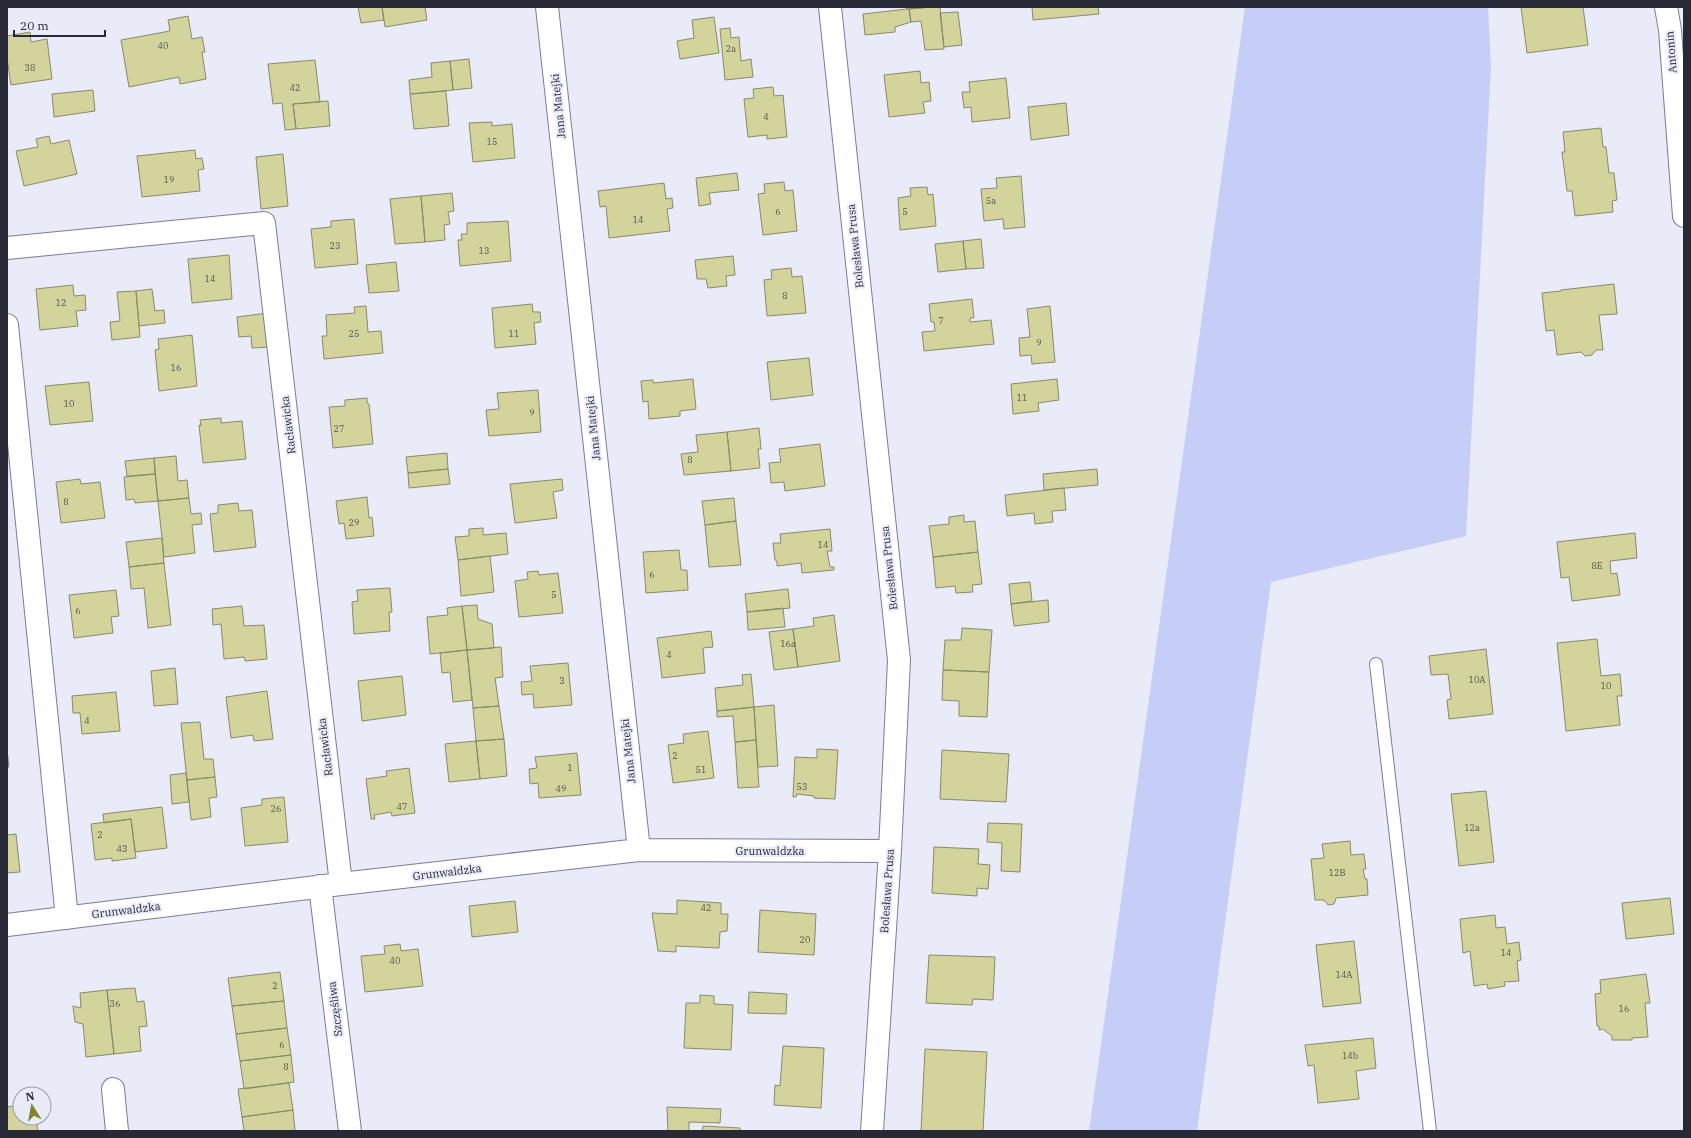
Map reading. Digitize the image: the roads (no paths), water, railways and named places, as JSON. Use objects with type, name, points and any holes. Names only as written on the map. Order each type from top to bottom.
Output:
[{"type":"street","name":"Jana Matejki","points":[[547,7],[639,850]]},
{"type":"street","name":"Bolesława Prusa","points":[[830,7],[899,660],[890,851],[872,1131]]},
{"type":"street","name":"Antonin","points":[[1666,7],[1670,30],[1684,216]]},
{"type":"street","name":"Racławicka","points":[[7,248],[264,223],[331,885]]},
{"type":"street","points":[[7,325],[67,918]]},
{"type":"street","name":"Grunwaldzka","points":[[7,925],[331,885],[639,850],[890,851]]},
{"type":"street","name":"Szczęśliwa","points":[[331,885],[350,1131]]},
{"type":"street","points":[[113,1089],[117,1131]]},
{"type":"lane","points":[[1376,664],[1430,1131]]}]
